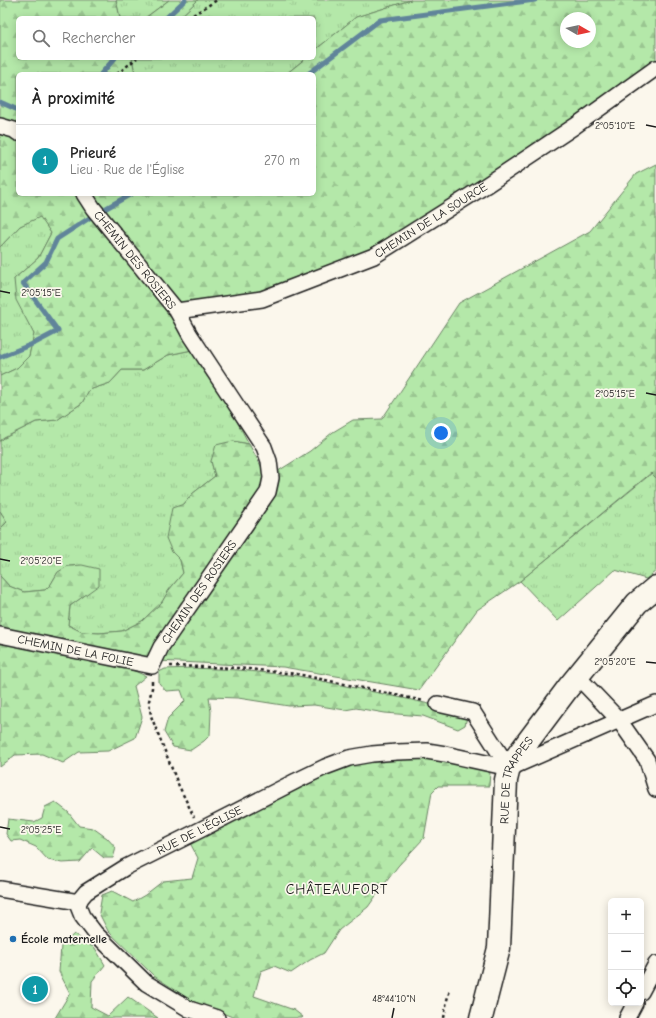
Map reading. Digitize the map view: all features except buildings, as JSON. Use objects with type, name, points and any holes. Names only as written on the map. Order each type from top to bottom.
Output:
[{"type":"street","name":"CHEMIN DE LA SOURCE","points":[[178,311],[262,299],[374,256],[498,178],[575,126],[656,68]]},
{"type":"street","points":[[0,126],[16,132]]},
{"type":"street","name":"CHEMIN DES ROSIERS","points":[[85,196],[97,213],[178,311],[190,335],[264,446],[269,461],[271,478],[268,492],[161,647],[152,666]]},
{"type":"street","name":"RUE DE TRAPPES","points":[[482,1018],[499,948],[506,780],[509,768],[577,676],[637,603],[656,587]]},
{"type":"street","name":"CHEMIN DE LA FOLIE","points":[[0,635],[152,666]]},
{"type":"street","points":[[577,676],[619,720],[647,760],[656,789]]},
{"type":"street","points":[[438,704],[473,712],[509,768],[656,704]]},
{"type":"street","name":"RUE DE L'ÉGLISE","points":[[79,902],[86,892],[126,867],[296,781],[325,767],[349,758],[390,752],[427,751],[509,768]]},
{"type":"street","points":[[0,889],[79,902],[78,906],[82,916],[95,932],[146,983],[189,1010],[217,1018]]},
{"type":"street","points":[[644,986],[656,964]]},
{"type":"street","points":[[627,1018],[633,1006]]},
{"type":"path","points":[[191,16],[217,0]]},
{"type":"path","points":[[120,72],[134,60]]},
{"type":"path","points":[[200,830],[178,784],[151,716],[149,701],[152,688],[152,666],[238,668],[296,674],[438,704]]},
{"type":"path","points":[[444,1018],[450,990]]},
{"type":"green space","points":[[0,0],[116,0],[120,16],[16,16],[16,60],[132,60],[135,72],[16,72],[16,128],[0,122]]},
{"type":"green space","points":[[116,0],[169,0],[148,16],[120,16]]},
{"type":"green space","points":[[169,0],[198,0],[181,16],[148,16]]},
{"type":"green space","points":[[198,0],[411,0],[356,17],[316,49],[316,16],[181,16]]},
{"type":"green space","points":[[411,0],[656,0],[656,60],[503,167],[375,249],[249,295],[185,310],[92,196],[316,196],[316,72],[288,72],[304,60],[316,60],[316,49],[356,17]]},
{"type":"green space","points":[[132,60],[304,60],[288,72],[135,72]]},
{"type":"green space","points":[[0,132],[16,137],[16,196],[80,196],[172,316],[192,350],[168,355],[143,370],[122,370],[110,383],[89,390],[82,403],[57,420],[36,422],[0,441],[0,376],[17,368],[29,356],[34,334],[16,300],[14,279],[38,258],[51,233],[40,217],[20,226],[0,247]]},
{"type":"green space","points":[[656,164],[656,478],[651,473],[520,581],[477,610],[419,690],[283,667],[157,661],[275,473],[310,451],[333,432],[353,420],[382,419],[459,303],[590,231],[636,174]]},
{"type":"green space","points":[[40,216],[51,233],[38,258],[14,279],[34,334],[29,356],[17,368],[0,376],[0,247],[20,226]]},
{"type":"green space","points":[[192,350],[232,412],[249,444],[233,441],[211,461],[215,476],[192,494],[184,504],[172,552],[180,560],[183,573],[169,590],[162,602],[142,621],[122,631],[99,633],[82,632],[68,625],[70,606],[89,592],[58,572],[51,584],[45,590],[24,592],[9,586],[0,576],[0,529],[7,522],[0,511],[0,441],[36,422],[57,420],[82,403],[89,390],[110,383],[122,370],[143,370],[168,355]]},
{"type":"green space","points":[[233,441],[249,444],[266,475],[264,489],[151,660],[0,628],[0,576],[9,586],[24,592],[45,590],[51,584],[58,572],[68,566],[82,565],[99,569],[99,585],[70,606],[68,625],[82,632],[99,633],[122,631],[142,621],[162,602],[169,590],[183,573],[180,560],[172,552],[166,538],[172,508],[184,504],[192,494],[215,476],[211,461],[216,445]]},
{"type":"green space","points":[[652,473],[656,478],[656,571],[646,579],[615,570],[558,621],[520,581]]},
{"type":"green space","points":[[0,511],[7,522],[0,529]]},
{"type":"green space","points":[[0,639],[123,666],[146,676],[134,686],[142,717],[135,738],[108,751],[79,752],[63,763],[42,754],[15,755],[0,767]]},
{"type":"green space","points":[[192,668],[238,670],[298,676],[459,711],[467,717],[465,725],[458,729],[423,716],[385,713],[356,708],[345,710],[314,705],[289,706],[238,698],[209,697],[211,712],[210,735],[191,750],[173,747],[164,732],[168,718],[185,701],[181,690],[166,691],[159,683],[159,672],[165,669]]},
{"type":"green space","points":[[411,758],[448,760],[490,772],[489,786],[438,786],[432,792],[424,838],[398,866],[368,907],[339,930],[324,953],[310,960],[291,973],[274,966],[261,971],[254,996],[294,1010],[303,1017],[302,1018],[235,1018],[192,1001],[154,976],[108,931],[99,913],[102,895],[112,891],[133,902],[163,881],[192,878],[198,858],[190,843],[347,765],[382,759]]},
{"type":"green space","points":[[55,802],[68,812],[79,826],[93,828],[107,838],[116,848],[113,858],[104,858],[92,848],[80,862],[62,863],[48,860],[36,847],[20,840],[11,841],[6,834],[8,819],[34,822],[42,818],[45,807]]},
{"type":"green space","points":[[74,934],[95,948],[105,965],[92,981],[91,1007],[108,1016],[128,997],[158,1018],[55,1018],[70,993],[59,972],[61,946]]},
{"type":"waterway","points":[[168,16],[185,0]]},
{"type":"waterway","points":[[311,72],[380,20],[535,0]]},
{"type":"waterway","points":[[103,72],[113,60]]},
{"type":"waterway","points":[[0,102],[16,109]]},
{"type":"waterway","points":[[0,357],[35,343],[58,331],[23,283],[46,262],[57,239],[94,215],[127,196]]},
{"type":"place","name":"École maternelle","points":[[13,939]]},
{"type":"place","name":"Prieuré","points":[[35,989]]},
{"type":"district","name":"CHÂTEAUFORT","points":[[337,889]]}]
